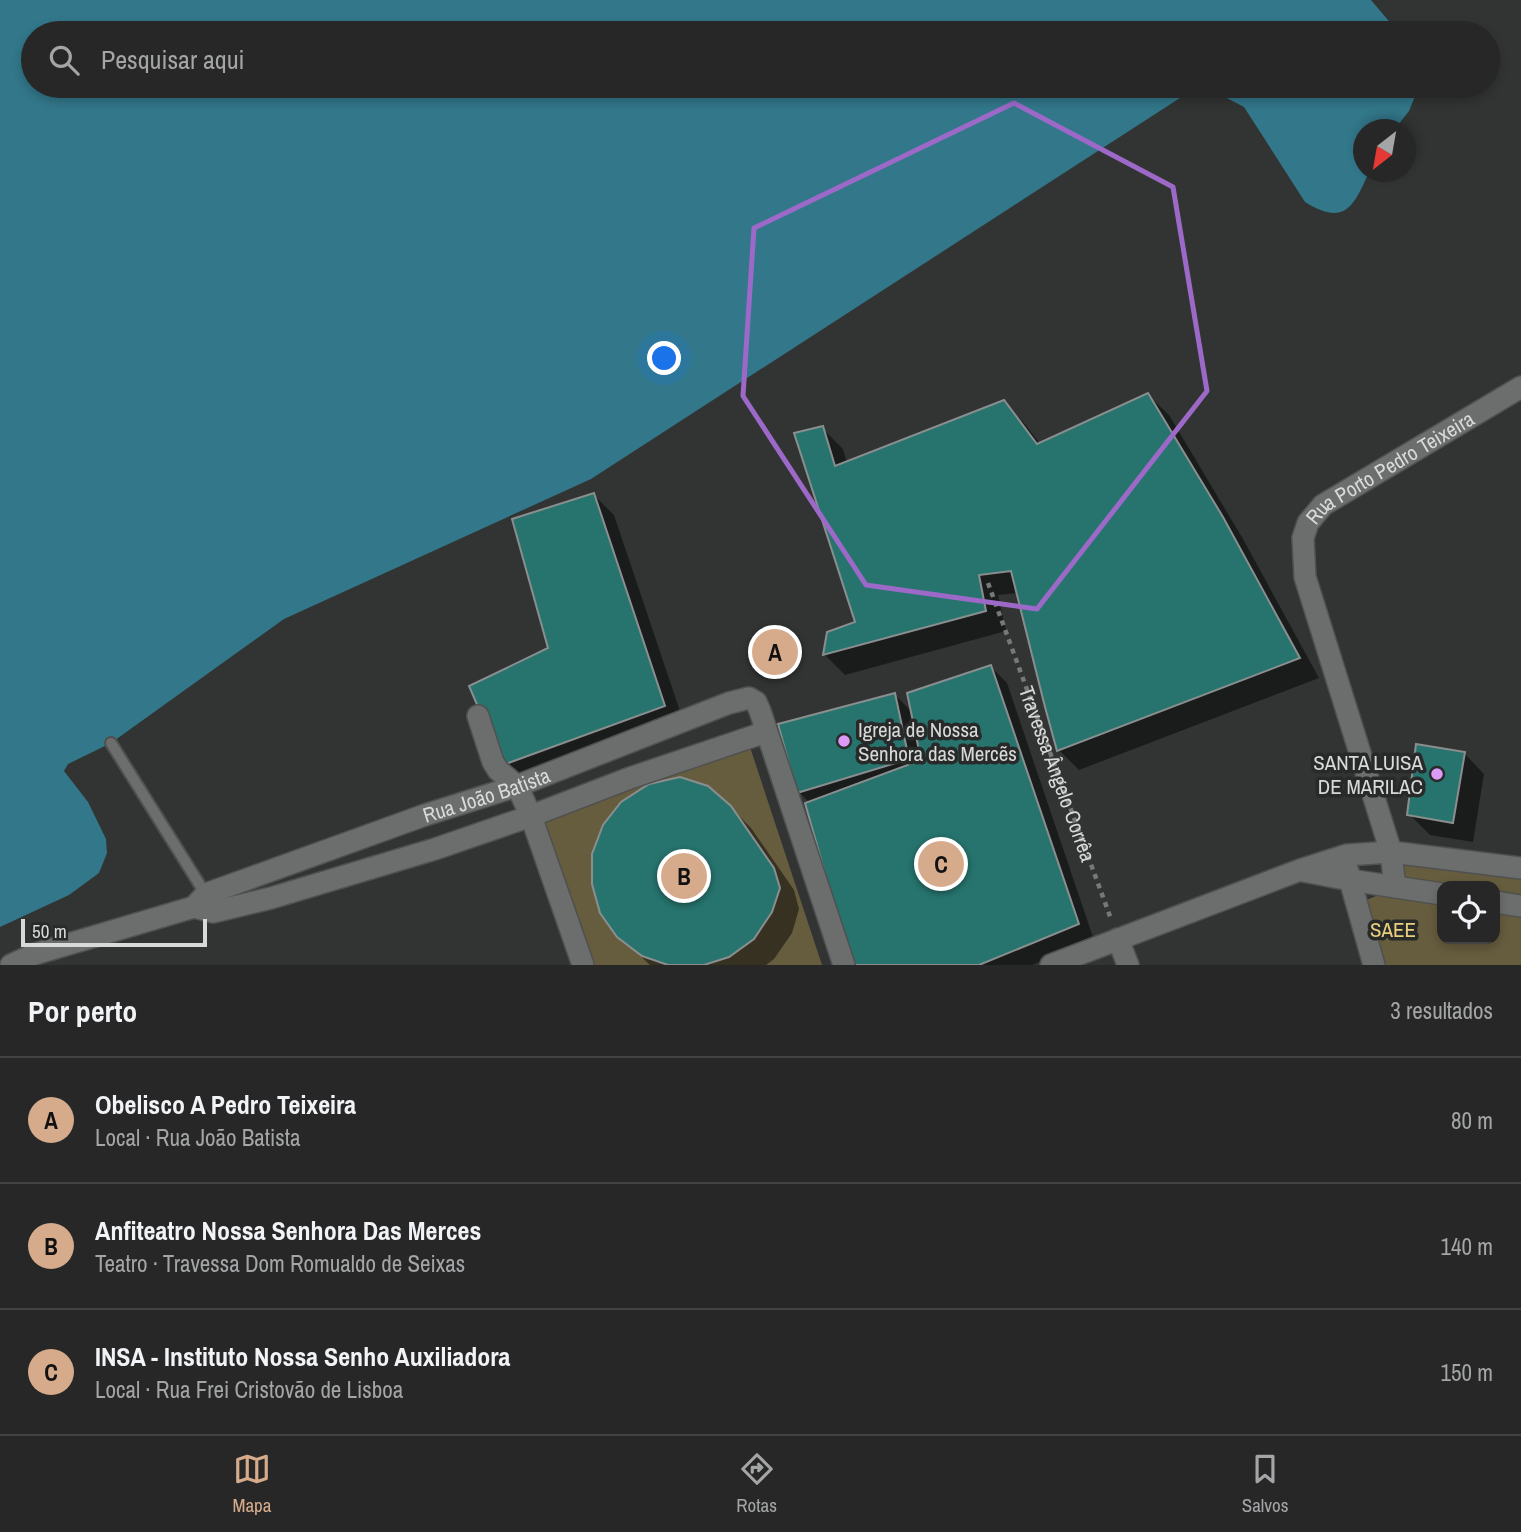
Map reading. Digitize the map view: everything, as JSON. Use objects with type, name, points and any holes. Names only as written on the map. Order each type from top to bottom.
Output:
[{"type":"street","name":"Rua Porto Pedro Teixeira","points":[[1395,887],[1391,852],[1305,577],[1303,538],[1308,523],[1323,505],[1521,387]]},
{"type":"street","name":"Rua João Batista","points":[[11,965],[37,959],[204,904],[381,831],[517,786],[739,699],[749,698],[756,702],[763,722]]},
{"type":"street","points":[[478,716],[493,762],[498,771],[517,786],[531,816],[583,965]]},
{"type":"street","points":[[204,904],[271,898],[435,849],[630,778],[763,722],[844,965]]},
{"type":"street","points":[[381,831],[393,862]]},
{"type":"street","points":[[1051,965],[1300,870],[1347,855],[1391,852],[1521,868]]},
{"type":"street","points":[[1347,855],[1350,880],[1374,965]]},
{"type":"street","points":[[1300,870],[1437,893]]},
{"type":"street","points":[[1500,903],[1521,906]]},
{"type":"street","points":[[1118,939],[1128,965]]},
{"type":"lane","points":[[111,743],[204,904]]},
{"type":"path","name":"Travessa Ângelo Corrêa","points":[[988,583],[1118,939]]},
{"type":"highlighted area","points":[[1014,103],[1173,187],[1207,391],[1037,609],[866,585],[743,396],[754,228]]},
{"type":"green space","points":[[748,741],[822,965],[583,965],[530,825]]},
{"type":"green space","points":[[1397,858],[1521,874],[1521,901],[1500,898],[1500,881],[1437,881],[1437,886],[1401,883]]},
{"type":"green space","name":"SAEE","points":[[1386,892],[1437,899],[1437,944],[1500,944],[1500,909],[1521,912],[1521,965],[1365,965],[1349,907]]},
{"type":"water","points":[[0,0],[1371,0],[1389,21],[21,21],[21,98],[1180,98],[591,479],[284,619],[111,743],[68,764],[64,771],[88,802],[106,839],[107,853],[99,873],[69,895],[0,927]]},
{"type":"water","points":[[1227,98],[1414,98],[1403,119],[1353,119],[1353,182],[1364,182],[1353,203],[1346,209],[1330,213],[1305,202],[1244,107]]},
{"type":"building","points":[[1148,393],[1223,517],[1300,658],[1057,751],[1011,571],[979,575],[986,611],[823,655],[827,632],[855,622],[794,433],[823,426],[835,466],[1004,400],[1037,444]]},
{"type":"building","points":[[594,493],[665,706],[503,765],[469,686],[548,648],[512,519]]},
{"type":"building","points":[[991,665],[1079,924],[979,965],[851,965],[805,803],[921,760],[907,693]]},
{"type":"building","name":"Igreja de Nossa Senhora das Mercẽs","points":[[895,693],[909,759],[797,793],[778,724]]},
{"type":"building","name":"SANTA LUISA DE MARILAC","points":[[1416,744],[1465,752],[1453,823],[1407,815]]},
{"type":"building","points":[[680,777],[708,786],[731,806],[774,868],[780,888],[772,912],[754,939],[729,957],[704,965],[668,965],[642,956],[617,937],[600,913],[592,884],[592,854],[603,825],[621,802],[649,784]]},
{"type":"place","name":"Obelisco A Pedro Teixeira","points":[[775,652]]},
{"type":"place","name":"Igreja de Nossa Senhora das Mercẽs","points":[[844,741]]},
{"type":"place","name":"SANTA LUISA DE MARILAC","points":[[1437,774]]},
{"type":"place","name":"INSA - Instituto Nossa Senho Auxiliadora","points":[[941,864]]},
{"type":"place","name":"Anfiteatro Nossa Senhora Das Merces","points":[[684,876]]}]
